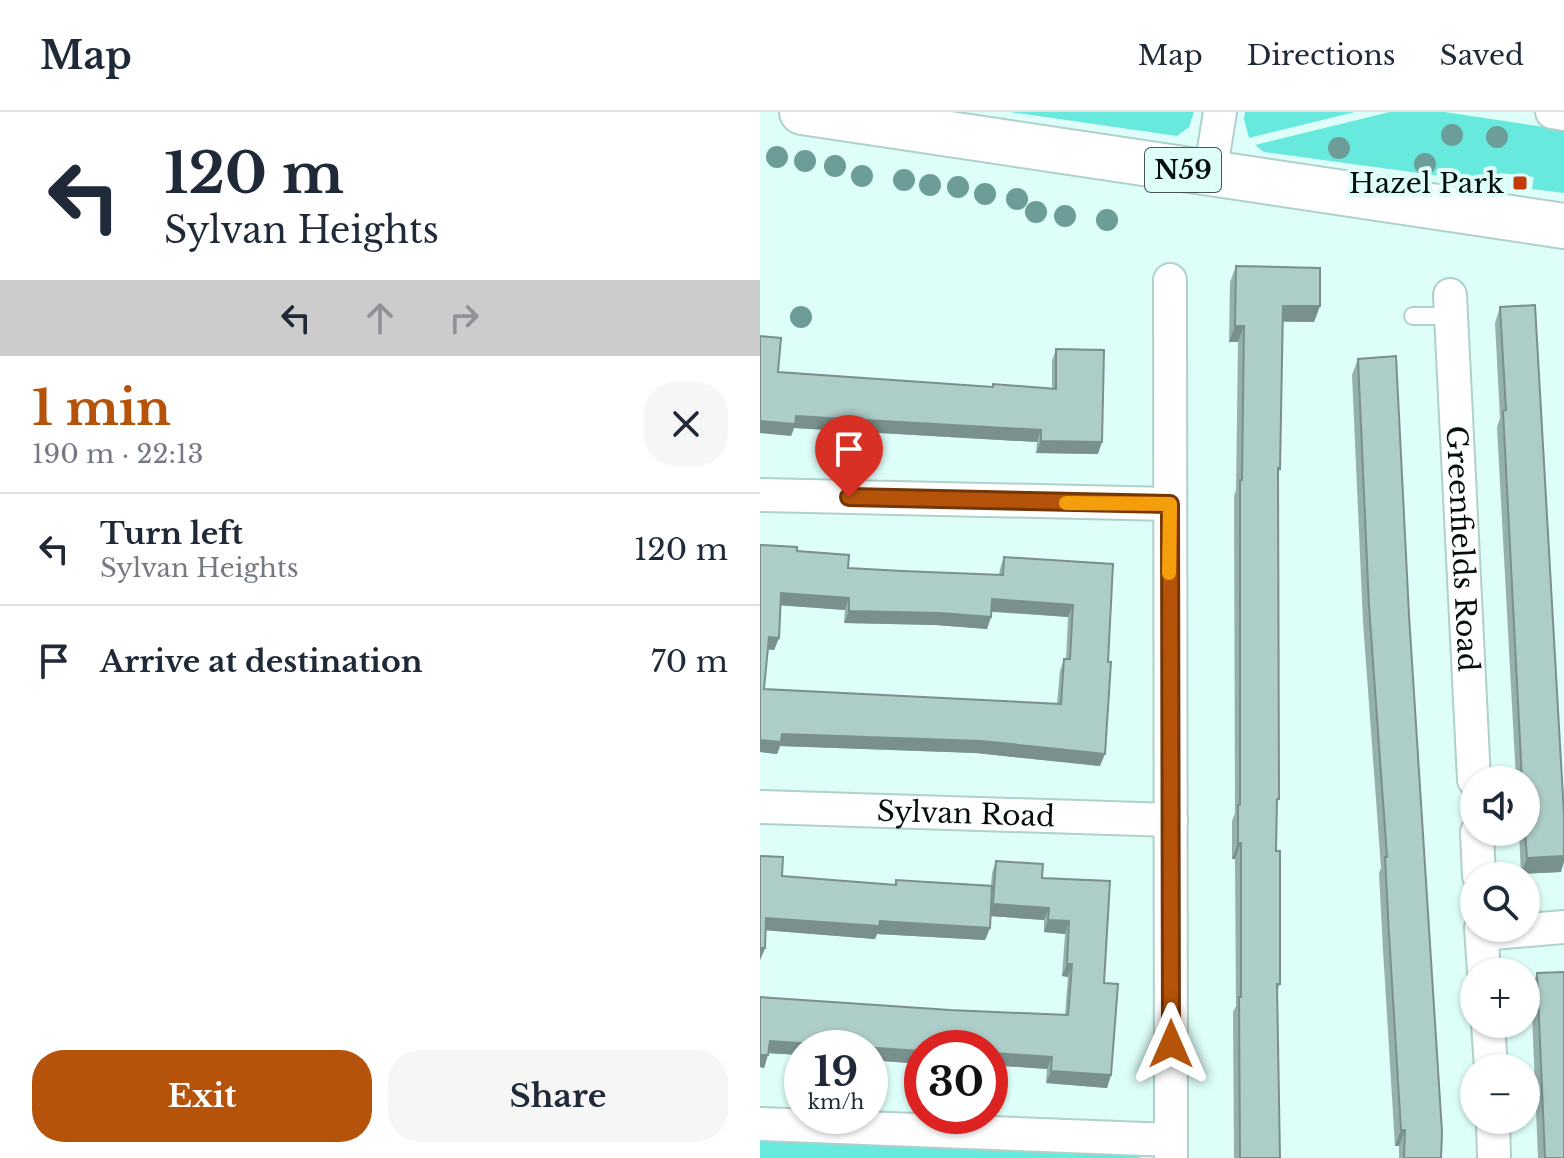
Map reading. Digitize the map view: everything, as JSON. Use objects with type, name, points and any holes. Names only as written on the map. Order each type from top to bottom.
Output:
[{"type":"main road","name":"N59","points":[[802,112],[1564,226]]},
{"type":"street","points":[[1210,174],[1220,112]]},
{"type":"street","points":[[1552,112],[1564,114]]},
{"type":"street","points":[[760,1124],[1171,1149],[1170,280]]},
{"type":"street","name":"Greenfields Road","points":[[1451,306],[1473,766]]},
{"type":"street","points":[[760,495],[1170,504]]},
{"type":"street","name":"Sylvan Road","points":[[760,807],[1171,820]]},
{"type":"street","points":[[1540,928],[1564,927]]},
{"type":"street","points":[[1493,1134],[1494,1158]]},
{"type":"lane","name":"Greenfields Road","points":[[1413,316],[1451,306]]},
{"type":"shaded area","points":[[1010,112],[1194,112],[1189,127],[1177,136]]},
{"type":"shaded area","points":[[1245,112],[1355,112],[1249,138]]},
{"type":"shaded area","points":[[1390,112],[1444,112],[1564,130],[1564,193],[1532,189],[1534,177],[1500,173],[1499,184],[1264,152],[1255,145]]},
{"type":"shaded area","points":[[760,1130],[784,1131],[784,1134],[1118,1150],[1142,1158],[760,1158]]},
{"type":"building","points":[[1236,266],[1320,268],[1320,306],[1283,306],[1278,468],[1279,799],[1276,851],[1280,851],[1280,984],[1277,984],[1280,1158],[1240,1158],[1241,843],[1238,843],[1238,805],[1244,326],[1235,326]]},
{"type":"building","points":[[1535,305],[1564,856],[1527,858],[1526,846],[1540,846],[1540,766],[1521,766],[1500,307]]},
{"type":"building","points":[[760,336],[781,338],[778,372],[993,387],[993,384],[1056,389],[1056,349],[1104,350],[1102,442],[1041,441],[1041,430],[796,416],[795,424],[760,421]]},
{"type":"building","points":[[1396,356],[1442,1132],[1441,1158],[1404,1158],[1405,1130],[1401,1130],[1387,857],[1369,606],[1358,359]]},
{"type":"building","points":[[760,545],[849,555],[848,568],[902,571],[1003,575],[1004,557],[1113,564],[1105,754],[981,741],[782,734],[781,742],[760,740]],"holes":[[[781,593],[849,598],[849,611],[991,617],[992,599],[1073,605],[1070,659],[1064,659],[1061,704],[764,689],[769,637],[779,638]]]},
{"type":"building","points":[[760,856],[783,857],[782,876],[896,885],[896,880],[992,886],[990,928],[880,921],[879,926],[766,918],[765,948],[760,948]]},
{"type":"building","points":[[996,861],[1043,864],[1042,878],[1110,881],[1104,983],[1118,984],[1111,1075],[1051,1071],[1052,1057],[1008,1054],[1008,1030],[904,1030],[904,1050],[888,1049],[888,1030],[784,1030],[784,1042],[770,1041],[768,1055],[760,1055],[760,997],[1068,1015],[1072,964],[1067,964],[1069,921],[1048,920],[1049,908],[993,904]]},
{"type":"building","points":[[1564,972],[1564,1158],[1545,1158],[1540,973]]},
{"type":"slow traffic","points":[[1066,503],[1170,504],[1169,573]]},
{"type":"place","name":"Hazel Park","points":[[1520,183]]},
{"type":"route","points":[[849,497],[1170,504],[1171,1044]]}]
